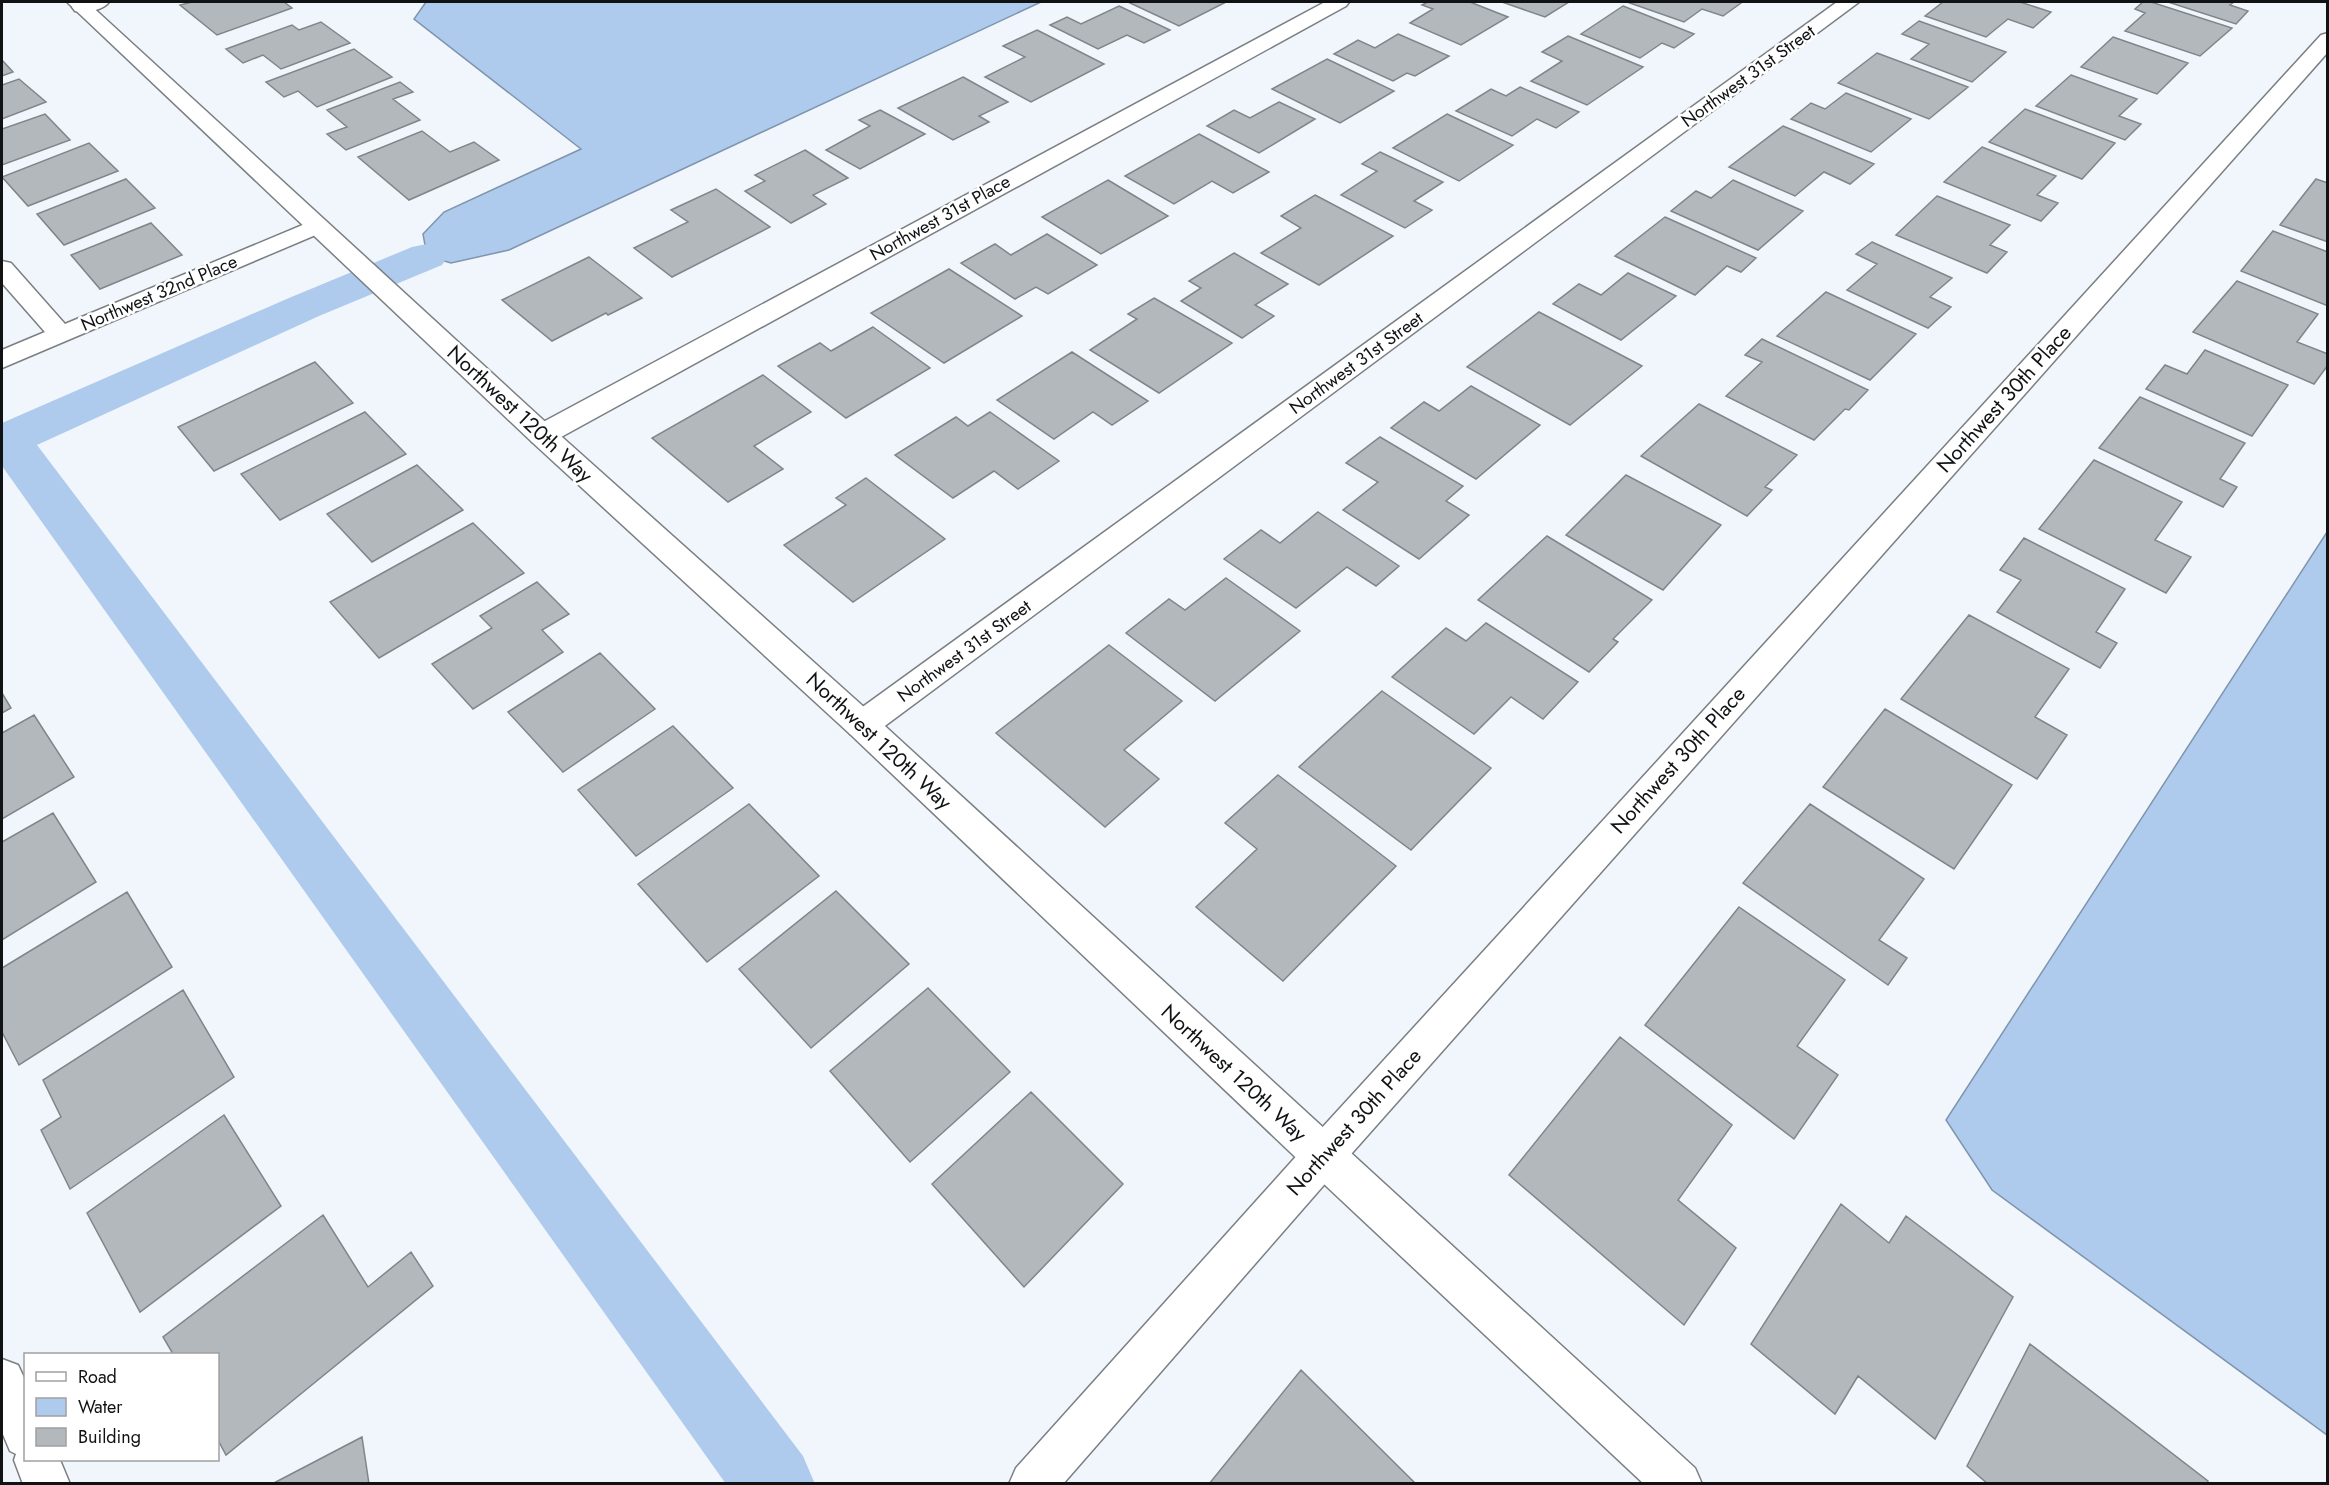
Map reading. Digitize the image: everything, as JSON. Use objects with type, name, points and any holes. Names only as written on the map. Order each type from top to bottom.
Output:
[{"type":"street","name":"Northwest 31st Place","points":[[542,435],[1339,2]]},
{"type":"street","name":"Northwest 31st Street","points":[[862,725],[1849,2]]},
{"type":"street","name":"Northwest 120th Way","points":[[86,3],[415,317],[862,725],[1323,1156],[1679,1484]]},
{"type":"street","name":"Northwest 30th Place","points":[[1032,1484],[1323,1156],[2328,39]]},
{"type":"street","name":"Northwest 32nd Place","points":[[2,360],[60,334],[326,234]]},
{"type":"street","points":[[2,268],[60,334]]},
{"type":"street","points":[[2,1381],[24,1430]]},
{"type":"street","points":[[37,1461],[47,1484]]},
{"type":"water","points":[[426,2],[1041,2],[509,250],[451,263],[427,256],[423,234],[444,212],[581,149],[414,19]]},
{"type":"water","points":[[2327,532],[2327,1435],[1992,1190],[1946,1120]]},
{"type":"building","points":[[192,2],[284,2],[292,8],[217,35],[180,5]]},
{"type":"building","points":[[1128,2],[1226,2],[1179,26]]},
{"type":"building","points":[[1428,2],[1470,2],[1508,17],[1461,45],[1410,23],[1433,9],[1422,5]]},
{"type":"building","points":[[1502,2],[1569,2],[1545,17]]},
{"type":"building","points":[[1627,2],[1741,3],[1723,16],[1702,9],[1684,22]]},
{"type":"building","points":[[1943,2],[2020,2],[2051,12],[2033,28],[2008,19],[1986,37],[1925,16]]},
{"type":"building","points":[[2143,2],[2151,2],[2232,28],[2200,56],[2125,31],[2145,13],[2135,9]]},
{"type":"building","points":[[2168,2],[2234,2],[2230,5],[2248,11],[2236,24]]},
{"type":"building","points":[[1119,6],[1170,30],[1144,43],[1127,35],[1098,49],[1050,25],[1067,17],[1081,24]]},
{"type":"building","points":[[1623,6],[1694,34],[1674,48],[1662,43],[1640,58],[1581,34]]},
{"type":"building","points":[[1919,21],[2006,52],[1972,82],[1911,59],[1929,44],[1902,34]]},
{"type":"building","points":[[321,22],[350,43],[281,69],[263,55],[243,63],[226,49],[292,25],[299,30]]},
{"type":"building","points":[[1037,30],[1104,64],[1031,102],[985,77],[1025,57],[1003,46]]},
{"type":"building","points":[[1398,34],[1449,56],[1415,76],[1407,73],[1393,81],[1334,54],[1358,40],[1375,48]]},
{"type":"building","points":[[1568,36],[1643,67],[1587,105],[1531,81],[1562,61],[1542,52]]},
{"type":"building","points":[[2113,37],[2188,63],[2157,94],[2081,67]]},
{"type":"building","points":[[354,49],[392,77],[317,107],[298,91],[284,97],[266,82]]},
{"type":"building","points":[[1877,53],[1968,87],[1929,119],[1838,83]]},
{"type":"building","points":[[1327,59],[1394,91],[1340,123],[1272,89]]},
{"type":"building","points":[[2,60],[13,72],[2,76]]},
{"type":"building","points":[[2071,75],[2137,99],[2119,116],[2141,124],[2125,140],[2036,106]]},
{"type":"building","points":[[963,77],[1008,102],[979,116],[989,122],[953,140],[898,108]]},
{"type":"building","points":[[19,79],[46,102],[2,119],[2,85]]},
{"type":"building","points":[[400,82],[413,92],[393,99],[420,120],[346,150],[327,134],[347,127],[327,110]]},
{"type":"building","points":[[1520,87],[1579,112],[1556,128],[1537,119],[1512,136],[1456,111],[1491,89],[1506,96]]},
{"type":"building","points":[[1846,93],[1911,119],[1871,152],[1791,119],[1811,103],[1825,109]]},
{"type":"building","points":[[1279,102],[1315,119],[1259,153],[1207,126],[1234,110],[1250,118]]},
{"type":"building","points":[[2025,109],[2115,143],[2082,179],[1989,142]]},
{"type":"building","points":[[880,110],[925,134],[860,169],[826,150],[870,126],[859,120]]},
{"type":"building","points":[[45,114],[70,140],[2,165],[2,129]]},
{"type":"building","points":[[1447,114],[1513,145],[1459,181],[1393,148]]},
{"type":"building","points":[[1783,126],[1874,164],[1850,184],[1824,172],[1795,196],[1729,167]]},
{"type":"building","points":[[422,131],[450,152],[474,142],[499,160],[409,200],[358,157]]},
{"type":"building","points":[[1199,134],[1269,172],[1233,193],[1212,181],[1174,204],[1125,176]]},
{"type":"building","points":[[89,143],[118,171],[28,206],[2,177]]},
{"type":"building","points":[[1982,147],[2056,176],[2037,195],[2058,203],[2041,221],[1944,182]]},
{"type":"building","points":[[805,150],[848,178],[813,195],[826,204],[791,223],[745,191],[765,181],[755,175]]},
{"type":"building","points":[[1380,152],[1443,182],[1414,201],[1432,210],[1405,228],[1341,195],[1377,171],[1362,164]]},
{"type":"building","points":[[126,179],[155,208],[64,245],[37,214]]},
{"type":"building","points":[[2316,179],[2328,183],[2328,242],[2280,225]]},
{"type":"building","points":[[1108,180],[1168,216],[1101,254],[1042,217]]},
{"type":"building","points":[[1733,180],[1803,211],[1758,250],[1671,211],[1696,191],[1711,198]]},
{"type":"building","points":[[716,189],[770,227],[672,277],[634,248],[688,222],[671,210]]},
{"type":"building","points":[[1315,195],[1393,236],[1319,285],[1261,253],[1301,228],[1281,216]]},
{"type":"building","points":[[1937,196],[2010,225],[1990,245],[2007,252],[1987,273],[1896,235]]},
{"type":"building","points":[[1665,217],[1756,258],[1741,272],[1727,266],[1695,295],[1615,256]]},
{"type":"building","points":[[151,223],[182,255],[100,289],[71,255]]},
{"type":"building","points":[[2273,231],[2328,252],[2328,306],[2241,271]]},
{"type":"building","points":[[1047,234],[1097,265],[1048,294],[1036,287],[1015,299],[961,263],[995,244],[1011,255]]},
{"type":"building","points":[[1872,242],[1952,278],[1930,297],[1951,307],[1928,328],[1847,290],[1877,264],[1856,254]]},
{"type":"building","points":[[1234,253],[1288,284],[1255,305],[1274,316],[1242,338],[1181,301],[1201,288],[1189,281]]},
{"type":"building","points":[[589,257],[642,298],[608,315],[606,313],[552,341],[502,300]]},
{"type":"building","points":[[949,269],[1022,316],[944,363],[871,313]]},
{"type":"building","points":[[1628,273],[1676,296],[1621,340],[1553,304],[1579,284],[1601,295]]},
{"type":"building","points":[[2237,281],[2318,314],[2297,342],[2328,354],[2328,365],[2314,384],[2193,332]]},
{"type":"building","points":[[1826,292],[1916,334],[1870,380],[1777,336]]},
{"type":"building","points":[[1154,298],[1232,343],[1159,393],[1090,350],[1137,319],[1128,314]]},
{"type":"building","points":[[1539,312],[1642,366],[1570,425],[1467,367]]},
{"type":"building","points":[[873,327],[930,368],[846,418],[778,366],[820,343],[831,351]]},
{"type":"building","points":[[1762,339],[1868,390],[1814,440],[1726,396],[1762,362],[1745,355]]},
{"type":"building","points":[[2205,350],[2288,385],[2252,436],[2146,389],[2165,365],[2187,374]]},
{"type":"building","points":[[1072,352],[1148,401],[1112,425],[1093,412],[1054,439],[997,400]]},
{"type":"building","points":[[315,362],[353,403],[214,471],[178,427]]},
{"type":"building","points":[[763,375],[811,412],[754,446],[783,469],[728,502],[652,438]]},
{"type":"building","points":[[1471,386],[1540,425],[1476,479],[1391,428],[1424,402],[1439,411]]},
{"type":"building","points":[[2140,397],[2245,443],[2220,479],[2237,487],[2223,507],[2099,448]]},
{"type":"building","points":[[1699,404],[1797,455],[1765,487],[1772,490],[1747,516],[1641,456]]},
{"type":"building","points":[[365,412],[406,454],[280,520],[241,474]]},
{"type":"building","points":[[990,412],[1059,461],[1018,489],[994,471],[953,498],[895,455],[956,417],[968,426]]},
{"type":"building","points":[[1380,437],[1463,486],[1446,501],[1469,515],[1419,559],[1343,510],[1378,482],[1346,463]]},
{"type":"building","points":[[2094,460],[2182,502],[2155,540],[2191,557],[2166,593],[2039,529]]},
{"type":"building","points":[[417,465],[463,510],[372,562],[327,514]]},
{"type":"building","points":[[1626,475],[1721,525],[1663,590],[1566,535]]},
{"type":"building","points":[[866,478],[945,539],[853,602],[784,545],[846,505],[836,498]]},
{"type":"building","points":[[1318,512],[1399,566],[1376,586],[1347,567],[1296,608],[1224,559],[1261,530],[1280,543]]},
{"type":"building","points":[[473,523],[524,573],[379,658],[330,602]]},
{"type":"building","points":[[1547,536],[1652,600],[1613,639],[1618,642],[1589,672],[1478,600]]},
{"type":"building","points":[[2024,538],[2125,589],[2096,632],[2117,643],[2100,668],[1997,612],[2021,580],[2000,570]]},
{"type":"building","points":[[1226,578],[1300,631],[1215,701],[1126,633],[1169,599],[1185,610]]},
{"type":"building","points":[[537,582],[569,614],[542,630],[563,652],[473,709],[432,664],[492,628],[480,616]]},
{"type":"building","points":[[1969,615],[2069,669],[2035,717],[2067,735],[2037,779],[1901,699]]},
{"type":"building","points":[[1486,623],[1578,682],[1543,719],[1511,697],[1474,734],[1392,677],[1446,628],[1466,641]]},
{"type":"building","points":[[1109,645],[1182,701],[1124,750],[1159,779],[1105,827],[996,733]]},
{"type":"building","points":[[600,653],[655,709],[563,772],[508,712]]},
{"type":"building","points":[[1382,691],[1491,768],[1411,850],[1299,767]]},
{"type":"building","points":[[2,693],[11,708],[2,713]]},
{"type":"building","points":[[1885,709],[2012,785],[1954,869],[1823,787]]},
{"type":"building","points":[[34,715],[74,777],[2,819],[2,733]]},
{"type":"building","points":[[673,726],[733,788],[636,856],[578,790]]},
{"type":"building","points":[[1278,775],[1396,866],[1283,981],[1196,907],[1257,849],[1225,823]]},
{"type":"building","points":[[749,804],[819,876],[707,962],[638,884]]},
{"type":"building","points":[[1810,804],[1924,879],[1879,940],[1907,958],[1888,985],[1743,883]]},
{"type":"building","points":[[53,813],[96,882],[2,940],[2,842]]},
{"type":"building","points":[[836,891],[909,964],[811,1048],[739,969]]},
{"type":"building","points":[[127,892],[172,967],[19,1065],[2,1032],[2,968]]},
{"type":"building","points":[[1739,907],[1845,980],[1797,1046],[1838,1075],[1794,1139],[1645,1025]]},
{"type":"building","points":[[928,988],[1010,1072],[910,1162],[830,1071]]},
{"type":"building","points":[[183,990],[234,1077],[70,1189],[41,1130],[61,1117],[43,1080]]},
{"type":"building","points":[[1620,1037],[1732,1125],[1678,1200],[1736,1248],[1684,1325],[1509,1175]]},
{"type":"building","points":[[1031,1092],[1123,1184],[1024,1287],[932,1184]]},
{"type":"building","points":[[224,1115],[281,1206],[140,1312],[87,1213]]},
{"type":"building","points":[[1841,1204],[1889,1243],[1906,1216],[2013,1297],[1935,1439],[1858,1376],[1835,1414],[1751,1344]]},
{"type":"building","points":[[323,1215],[368,1287],[411,1252],[433,1286],[226,1455],[219,1442],[219,1353],[172,1353],[163,1337]]},
{"type":"building","points":[[2030,1344],[2208,1481],[2207,1484],[1988,1484],[1967,1466]]},
{"type":"building","points":[[1301,1370],[1416,1484],[1209,1484]]},
{"type":"building","points":[[362,1437],[369,1484],[272,1484]]},
{"type":"waterway","points":[[427,256],[304,307],[7,439],[775,1484]]}]
